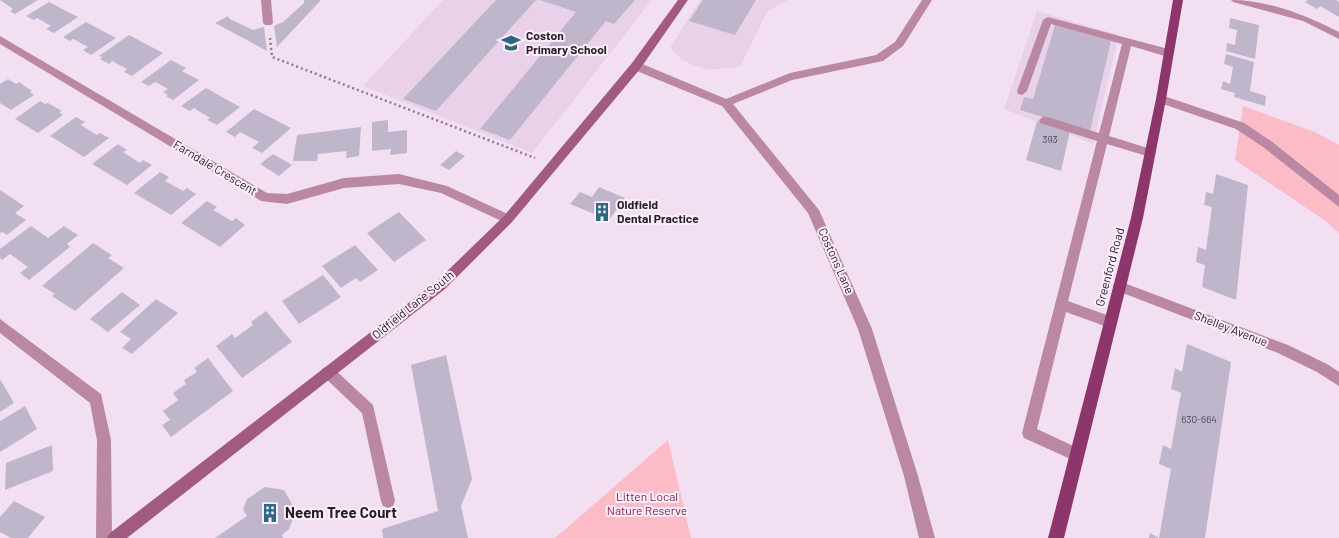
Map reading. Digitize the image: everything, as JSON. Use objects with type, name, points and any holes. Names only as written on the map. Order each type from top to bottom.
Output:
[{"type":"main road","name":"Greenford Road","points":[[1056,538],[1137,218],[1161,99],[1178,0]]},
{"type":"street","points":[[266,0],[268,23]]},
{"type":"street","name":"Oldfield Lane South","points":[[115,538],[441,285],[508,219],[636,66],[683,0]]},
{"type":"street","points":[[726,103],[790,77],[879,58],[899,44],[927,0]]},
{"type":"street","points":[[1236,0],[1306,19],[1339,36]]},
{"type":"street","points":[[1022,91],[1048,20],[1168,53]]},
{"type":"street","name":"Farndale Crescent","points":[[0,39],[265,198],[287,199],[344,183],[399,179],[443,189],[508,219]]},
{"type":"street","points":[[1077,455],[1029,433],[1063,305],[1127,42]]},
{"type":"street","name":"Costons Lane","points":[[636,66],[726,103],[813,210],[865,329],[911,476],[927,538]]},
{"type":"street","points":[[1161,99],[1240,126],[1267,144],[1339,202]]},
{"type":"street","points":[[1044,120],[1150,153]]},
{"type":"street","name":"Shelley Avenue","points":[[1119,286],[1283,349],[1322,368],[1339,380]]},
{"type":"street","points":[[1063,305],[1110,322]]},
{"type":"street","points":[[0,325],[96,399],[104,440],[104,538]]},
{"type":"street","points":[[328,372],[368,410],[388,500]]},
{"type":"path","points":[[268,23],[272,57],[552,165]]},
{"type":"shaded area","name":"Coston Primary School","points":[[443,0],[652,0],[532,153],[363,86]]},
{"type":"shaded area","points":[[700,0],[788,0],[767,12],[740,67],[707,70],[683,61],[670,48]]},
{"type":"shaded area","points":[[1037,11],[1119,35],[1093,144],[1004,109]]},
{"type":"green space","points":[[1243,106],[1315,132],[1339,145],[1339,233],[1324,220],[1235,160]]},
{"type":"green space","name":"Litten Local Nature Reserve","points":[[668,440],[691,538],[555,538]]},
{"type":"building","points":[[0,0],[38,0],[15,14],[10,11],[13,9]]},
{"type":"building","points":[[304,0],[321,0],[277,47],[274,26],[283,22],[304,3]]},
{"type":"building","points":[[496,0],[536,0],[436,111],[403,99]]},
{"type":"building","points":[[540,0],[635,0],[614,24],[606,21],[510,140],[480,129],[576,12]]},
{"type":"building","points":[[703,0],[756,0],[735,35],[689,21]]},
{"type":"building","points":[[1308,0],[1336,0],[1339,2],[1339,17],[1320,6],[1317,9],[1305,2]]},
{"type":"building","points":[[49,2],[78,17],[54,33],[46,29],[51,26],[37,18],[34,20],[26,16]]},
{"type":"building","points":[[228,16],[230,19],[253,30],[264,27],[267,51],[215,23]]},
{"type":"building","points":[[1230,18],[1259,25],[1255,59],[1226,51],[1227,43],[1235,45],[1237,30],[1229,28]]},
{"type":"building","points":[[86,22],[116,38],[91,55],[83,50],[88,47],[73,39],[70,41],[63,37]]},
{"type":"building","points":[[1055,25],[1111,41],[1090,131],[1020,110],[1024,97],[1033,99]]},
{"type":"building","points":[[129,35],[163,53],[132,76],[124,72],[127,69],[112,61],[109,64],[100,59],[102,57],[99,56]]},
{"type":"building","points":[[1226,54],[1254,62],[1250,91],[1266,96],[1265,106],[1234,97],[1235,93],[1221,89],[1223,81],[1230,84],[1233,67],[1224,64]]},
{"type":"building","points":[[171,60],[186,68],[182,71],[199,80],[173,100],[163,92],[168,89],[155,82],[149,86],[141,82]]},
{"type":"building","points":[[8,79],[16,84],[19,82],[32,91],[30,92],[34,95],[11,110],[0,103],[0,84]]},
{"type":"building","points":[[206,88],[240,107],[217,125],[207,120],[210,118],[194,108],[190,111],[181,106]]},
{"type":"building","points":[[40,101],[62,111],[59,112],[63,115],[38,133],[15,119]]},
{"type":"building","points":[[254,109],[291,128],[262,153],[252,148],[259,142],[240,132],[235,137],[226,132]]},
{"type":"building","points":[[76,117],[85,122],[81,125],[97,135],[100,133],[109,138],[84,157],[50,136]]},
{"type":"building","points":[[388,120],[388,132],[407,130],[407,153],[390,155],[391,149],[372,151],[372,122]]},
{"type":"building","points":[[1037,121],[1070,131],[1061,171],[1026,160]]},
{"type":"building","points":[[361,127],[359,156],[346,158],[347,151],[318,154],[317,161],[293,161],[297,135]]},
{"type":"building","points":[[118,144],[127,150],[123,152],[140,163],[143,160],[152,165],[127,185],[92,164]]},
{"type":"building","points":[[456,151],[465,156],[449,170],[440,165]]},
{"type":"building","points":[[273,154],[292,165],[279,176],[260,164]]},
{"type":"building","points":[[160,172],[169,177],[165,181],[183,191],[187,188],[196,194],[171,215],[134,193]]},
{"type":"building","points":[[1216,174],[1248,185],[1236,300],[1202,287],[1205,265],[1196,262],[1198,247],[1206,250],[1212,207],[1204,205],[1206,192],[1213,194]]},
{"type":"building","name":"Oldfield Dental Practice","points":[[599,187],[625,198],[609,220],[570,204],[580,192],[592,197]]},
{"type":"building","points":[[0,190],[24,206],[15,213],[26,220],[7,235],[2,232],[0,233]]},
{"type":"building","points":[[207,201],[217,207],[213,210],[232,221],[236,218],[245,225],[220,247],[181,223]]},
{"type":"building","points":[[399,212],[426,240],[394,262],[367,233]]},
{"type":"building","points":[[31,226],[48,238],[64,226],[78,235],[67,244],[70,247],[29,280],[20,273],[28,267],[10,254],[2,260],[0,258],[0,249]]},
{"type":"building","points":[[93,243],[112,255],[108,258],[124,268],[75,311],[52,296],[55,294],[42,286]]},
{"type":"building","points":[[355,245],[378,270],[360,282],[356,278],[341,288],[322,266]]},
{"type":"building","points":[[323,275],[341,297],[299,324],[282,301]]},
{"type":"building","points":[[122,292],[140,305],[108,332],[90,319]]},
{"type":"building","points":[[156,299],[178,313],[132,354],[122,348],[131,339],[120,332]]},
{"type":"building","points":[[266,311],[292,342],[242,378],[216,346],[232,334],[235,338],[253,325],[251,322]]},
{"type":"building","points":[[1187,344],[1231,362],[1205,538],[1159,538],[1171,469],[1159,464],[1163,445],[1171,449],[1181,393],[1171,389],[1175,368],[1182,372]]},
{"type":"building","points":[[446,355],[472,479],[461,506],[468,538],[383,538],[382,529],[438,511],[411,365]]},
{"type":"building","points":[[208,358],[233,391],[171,437],[162,425],[170,420],[163,411],[178,400],[173,393],[186,384],[184,380],[197,372],[194,368]]},
{"type":"building","points":[[0,379],[14,403],[0,412]]},
{"type":"building","points":[[25,406],[37,429],[0,452],[0,421]]},
{"type":"building","points":[[52,445],[53,471],[5,490],[6,463]]},
{"type":"building","name":"Neem Tree Court","points":[[265,487],[284,490],[296,511],[289,529],[282,535],[283,538],[215,538],[247,516],[243,509],[247,499]]},
{"type":"building","points":[[14,501],[45,517],[28,538],[11,538],[0,532],[0,517]]},
{"type":"building","points":[[1150,533],[1159,538],[1149,538]]},
{"type":"place","name":"Coston Primary School","points":[[511,43]]},
{"type":"place","name":"Oldfield Dental Practice","points":[[602,212]]},
{"type":"place","name":"Neem Tree Court","points":[[270,513]]}]
